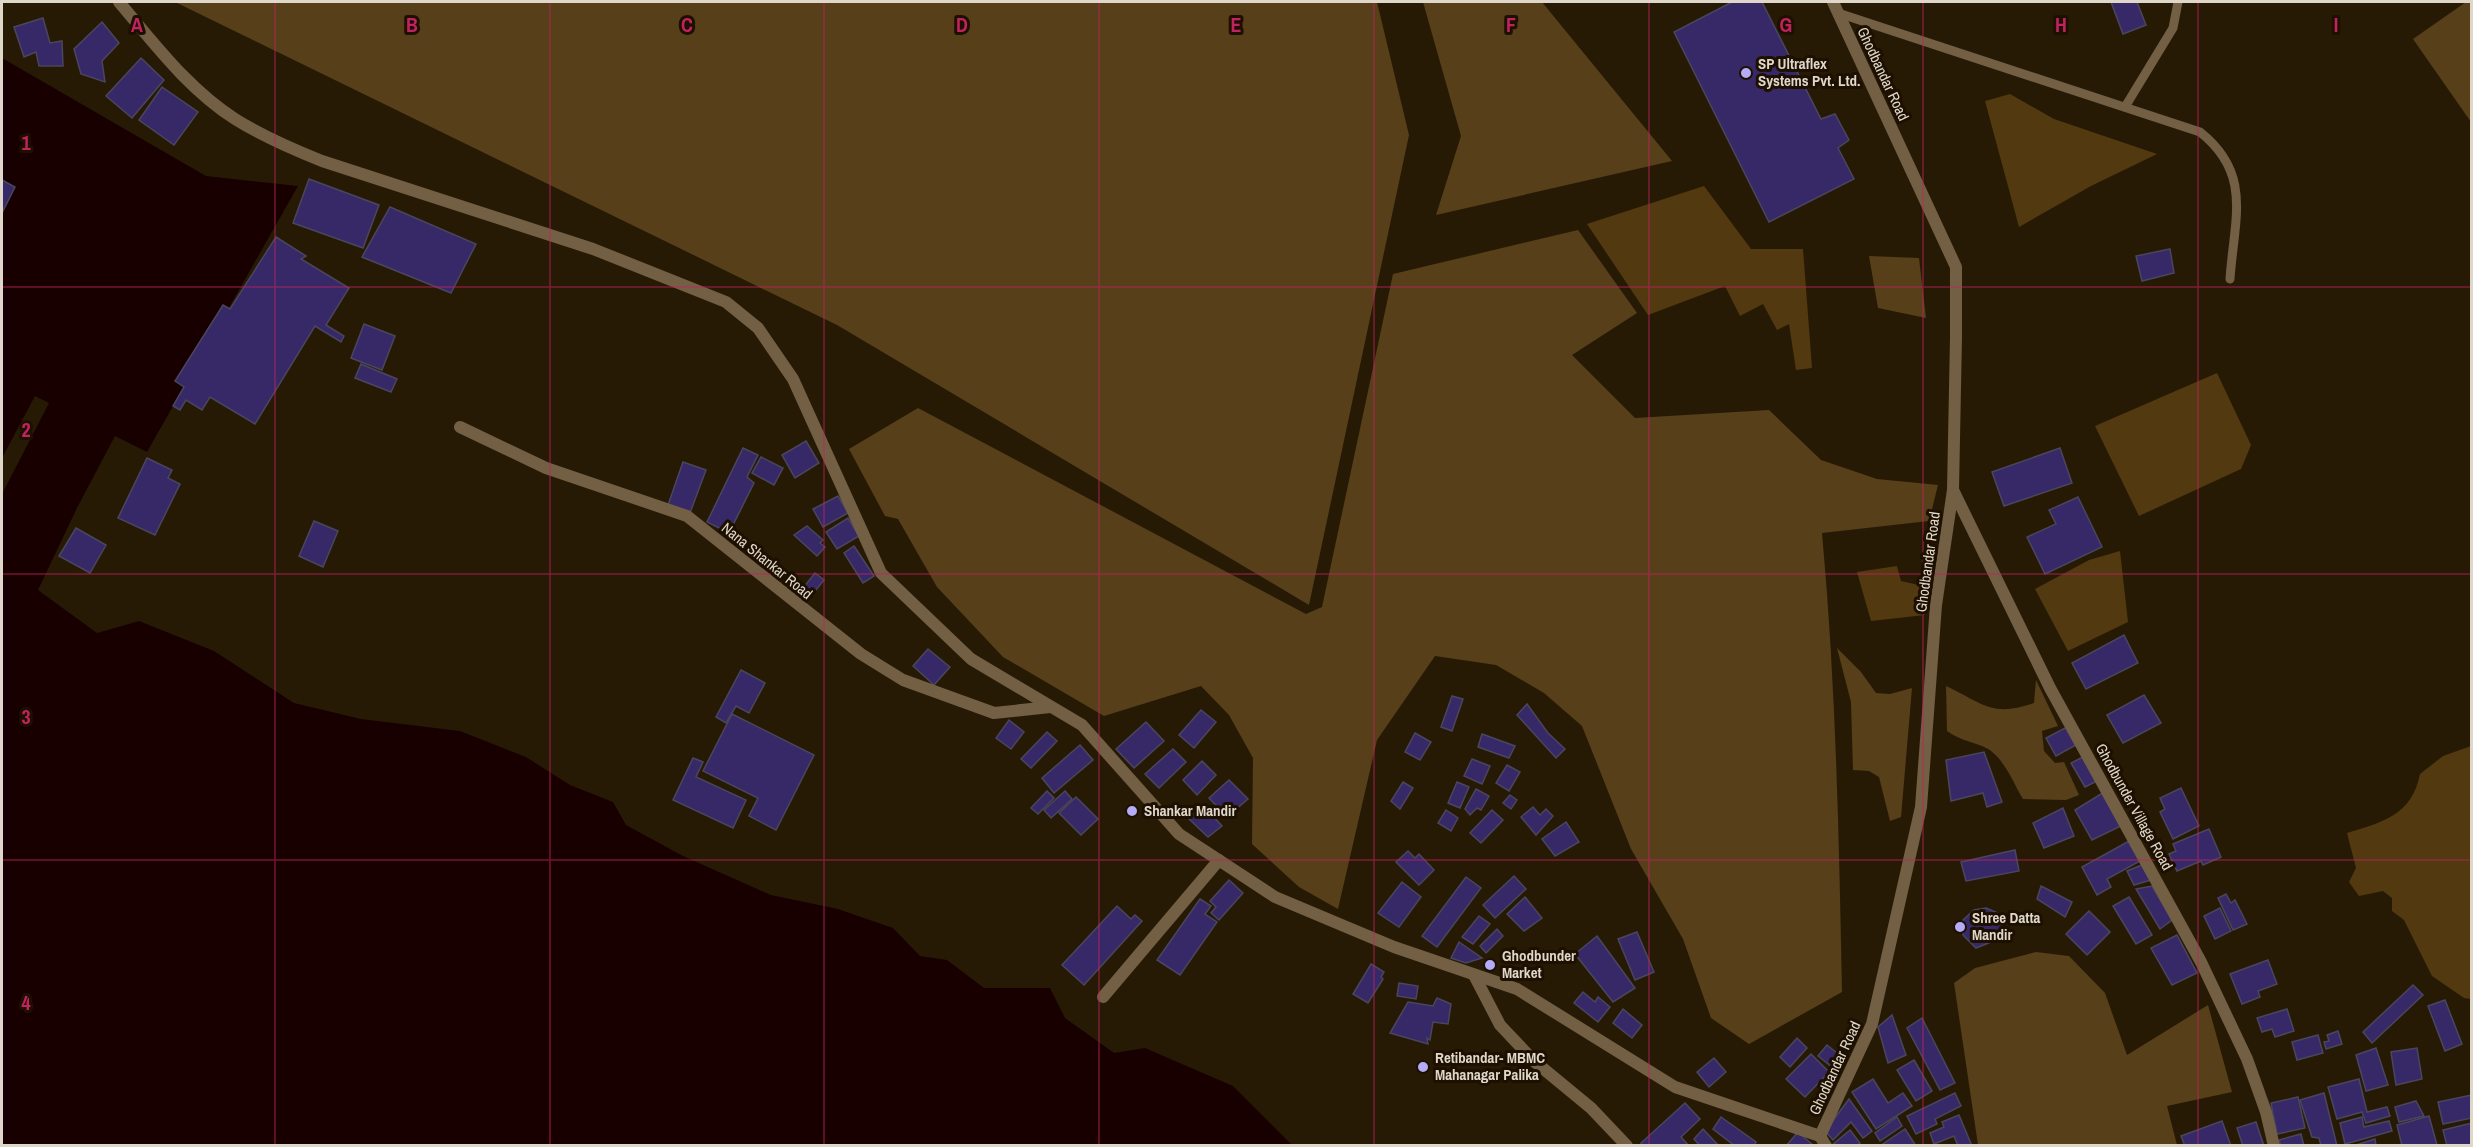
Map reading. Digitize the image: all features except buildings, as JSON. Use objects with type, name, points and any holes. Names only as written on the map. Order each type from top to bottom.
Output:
[{"type":"street","points":[[119,2],[176,70],[234,118],[279,143],[322,161],[593,249],[726,302],[758,328],[793,379],[881,573],[972,659],[1082,725],[1179,834],[1275,897],[1394,947],[1517,990],[1675,1087],[1823,1141]]},
{"type":"street","name":"Ghodbandar Road","points":[[1823,1141],[1872,1024],[1922,807],[1936,605],[1953,490],[1956,267],[1836,7]]},
{"type":"street","name":"Nana Shankar Road","points":[[460,428],[546,468],[687,516],[861,654],[903,680],[994,713],[1050,706]]},
{"type":"street","name":"Ghodbunder Village Road","points":[[1953,490],[2050,688],[2201,962],[2247,1059],[2266,1112],[2274,1146]]},
{"type":"street","points":[[1103,997],[1219,860]]},
{"type":"street","points":[[1474,975],[1500,1025],[1534,1061],[1591,1108],[1627,1146]]},
{"type":"lane","points":[[2125,107],[2173,28],[2178,2]]},
{"type":"lane","points":[[1836,7],[2200,132],[2218,146],[2228,161],[2237,183],[2230,279]]},
{"type":"shaded area","points":[[175,2],[1377,2],[1409,135],[1309,605],[837,325]]},
{"type":"shaded area","points":[[1423,2],[1542,2],[1672,161],[1436,215],[1461,136]]},
{"type":"shaded area","points":[[2466,2],[2472,2],[2471,122],[2413,39]]},
{"type":"shaded area","points":[[2,58],[206,176],[298,186],[147,452],[115,436],[38,590],[97,633],[139,621],[214,651],[294,703],[361,719],[460,731],[526,757],[570,785],[613,802],[626,825],[683,856],[771,895],[838,909],[893,928],[920,956],[947,960],[984,988],[1050,988],[1065,1018],[1114,1053],[1145,1048],[1233,1086],[1292,1145],[2,1145],[2,494],[49,403],[35,396],[2,458]]},
{"type":"shaded area","points":[[2010,94],[2054,119],[2157,154],[2091,186],[2019,227],[1985,101]]},
{"type":"shaded area","points":[[1704,186],[1751,249],[1803,249],[1812,368],[1796,370],[1789,324],[1777,330],[1763,304],[1740,316],[1725,286],[1648,315],[1587,224]]},
{"type":"shaded area","points":[[1578,230],[1637,313],[1572,355],[1635,418],[1769,410],[1821,460],[1877,479],[1938,485],[1929,521],[1822,533],[1834,704],[1842,992],[1749,1044],[1711,1018],[1683,939],[1631,849],[1582,726],[1544,693],[1496,665],[1435,656],[1377,740],[1338,909],[1299,887],[1252,844],[1253,758],[1229,715],[1201,686],[1104,716],[1003,657],[937,587],[898,519],[885,516],[849,449],[918,408],[1306,614],[1322,607],[1393,274]]},
{"type":"shaded area","points":[[1869,256],[1919,258],[1926,318],[1878,308]]},
{"type":"shaded area","points":[[2217,373],[2251,445],[2241,469],[2139,516],[2095,426]]},
{"type":"shaded area","points":[[2120,551],[2128,622],[2068,651],[2035,589],[2089,560]]},
{"type":"shaded area","points":[[1897,566],[1901,581],[1923,586],[1925,615],[1871,621],[1857,572]]},
{"type":"shaded area","points":[[1837,648],[1861,672],[1876,693],[1890,694],[1912,688],[1901,817],[1890,821],[1879,777],[1869,771],[1853,770],[1851,702]]},
{"type":"shaded area","points":[[2036,680],[2058,726],[2042,731],[2044,751],[2055,763],[2064,762],[2079,795],[2066,800],[2023,799],[1996,755],[1982,746],[1947,731],[1946,686],[1979,703],[1997,709],[2007,709],[2034,703]]},
{"type":"shaded area","points":[[2472,746],[2471,999],[2464,998],[2432,976],[2404,920],[2392,911],[2392,898],[2383,891],[2359,896],[2349,882],[2356,868],[2347,833],[2394,815],[2410,799],[2420,774],[2443,756]]},
{"type":"shaded area","points":[[2036,952],[2069,956],[2105,993],[2127,1055],[2208,1005],[2232,1092],[2167,1106],[2177,1145],[1978,1145],[1954,983],[1975,968]]},
{"type":"place","name":"SP Ultraflex Systems Pvt. Ltd.","points":[[1746,73]]},
{"type":"place","name":"Shankar Mandir","points":[[1132,811]]},
{"type":"place","name":"Shree Datta Mandir","points":[[1960,927]]},
{"type":"place","name":"Ghodbunder Market","points":[[1490,965]]},
{"type":"place","name":"Retibandar- MBMC Mahanagar Palika","points":[[1423,1067]]}]
